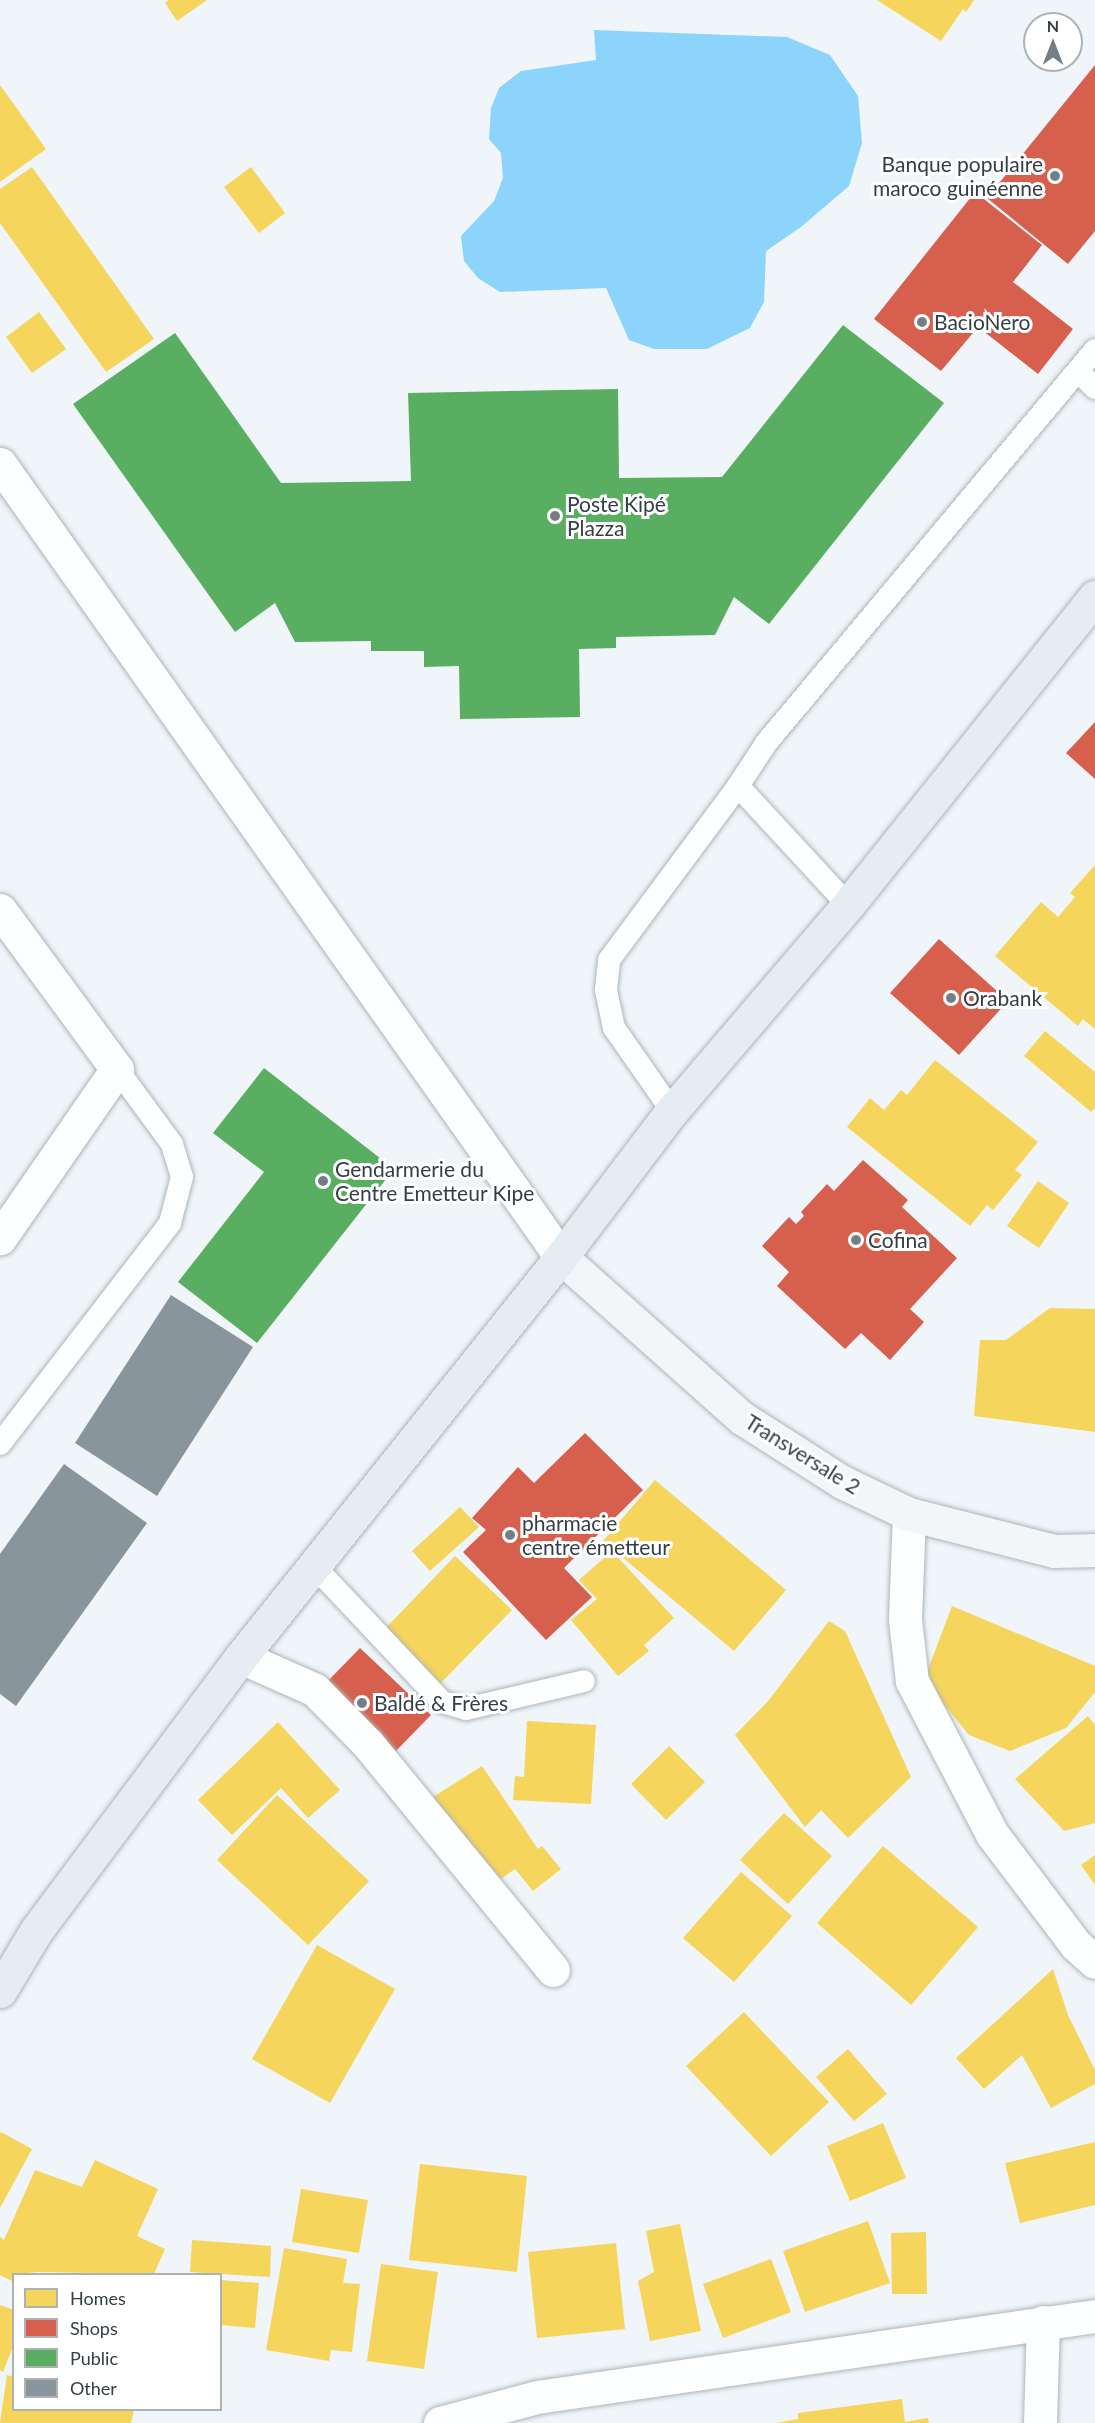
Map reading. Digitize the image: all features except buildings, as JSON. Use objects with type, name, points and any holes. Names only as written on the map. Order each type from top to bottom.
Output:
[{"type":"main road","points":[[0,1991],[36,1931],[241,1657],[561,1257],[672,1111],[848,905],[1095,597]]},
{"type":"main road","name":"Transversale 2","points":[[561,1257],[742,1418],[842,1482],[909,1514],[1054,1551],[1095,1550]]},
{"type":"street","points":[[0,464],[561,1257]]},
{"type":"street","points":[[0,910],[117,1069],[0,1238]]},
{"type":"street","points":[[909,1514],[905,1620],[912,1681],[992,1834],[1076,1945],[1095,1962]]},
{"type":"street","points":[[241,1657],[315,1690],[323,1698],[368,1744],[553,1970]]},
{"type":"street","points":[[440,2423],[537,2397],[1095,2316]]},
{"type":"street","points":[[1040,2423],[1043,2322]]},
{"type":"lane","points":[[672,1111],[614,1028],[606,990],[609,960],[738,786],[767,742],[1095,350]]},
{"type":"lane","points":[[1078,371],[1095,388]]},
{"type":"lane","points":[[738,786],[848,905]]},
{"type":"lane","points":[[0,1444],[170,1223],[182,1177],[172,1144],[117,1069]]},
{"type":"lane","points":[[314,1566],[442,1702],[466,1709],[584,1681]]},
{"type":"water","points":[[594,30],[787,37],[830,55],[858,96],[862,143],[849,186],[801,227],[766,251],[764,302],[750,328],[707,349],[654,349],[629,340],[606,288],[500,292],[478,278],[464,261],[461,236],[494,201],[503,178],[501,153],[489,139],[491,108],[499,88],[521,71],[596,60]]},
{"type":"place","name":"Banque populaire maroco guinéenne","points":[[1055,176]]},
{"type":"place","name":"BacioNero","points":[[922,322]]},
{"type":"place","name":"Poste Kipé Plazza","points":[[555,516]]},
{"type":"place","name":"Orabank","points":[[951,998]]},
{"type":"place","name":"Gendarmerie du Centre Emetteur Kipe","points":[[323,1181]]},
{"type":"place","name":"Cofina","points":[[856,1240]]},
{"type":"place","name":"pharmacie centre émetteur","points":[[510,1535]]},
{"type":"place","name":"Baldé & Frères","points":[[362,1703]]}]
